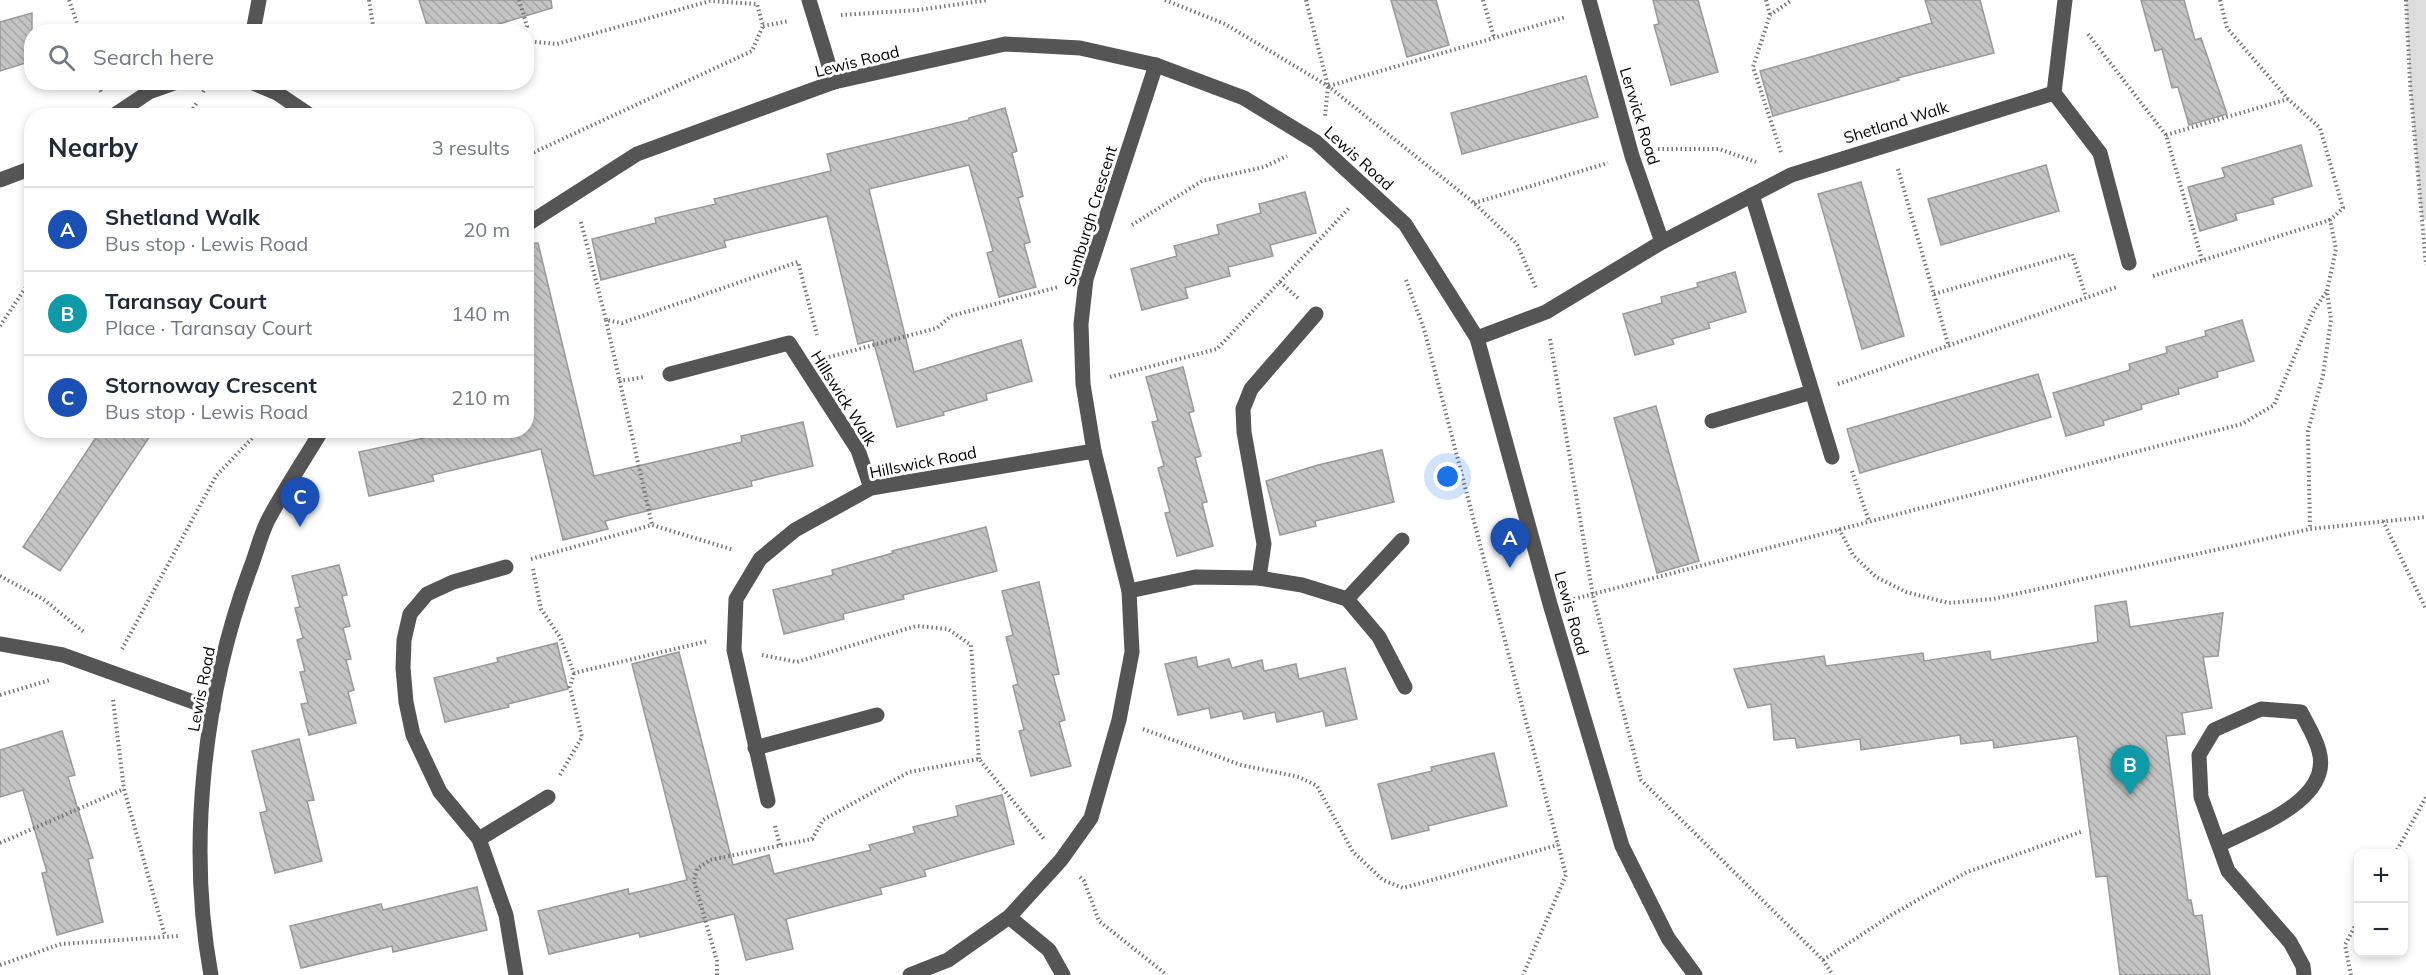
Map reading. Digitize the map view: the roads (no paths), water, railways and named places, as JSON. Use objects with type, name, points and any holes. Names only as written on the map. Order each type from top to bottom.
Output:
[{"type":"street","points":[[254,24],[259,0]]},
{"type":"street","points":[[809,0],[834,82]]},
{"type":"street","points":[[2065,2],[2054,93],[2100,153],[2129,263]]},
{"type":"street","name":"Lerwick Road","points":[[1590,5],[1632,156],[1662,242]]},
{"type":"street","name":"Lewis Road","points":[[534,220],[637,154],[834,82],[1005,45],[1080,48],[1156,65],[1244,98],[1316,142],[1405,224],[1478,338],[1550,604],[1622,846],[1668,938],[1695,975]]},
{"type":"street","name":"Sumburgh Crescent","points":[[910,975],[948,960],[1009,917],[1061,860],[1091,818],[1119,720],[1132,652],[1129,591],[1094,451],[1083,384],[1081,324],[1086,279],[1156,65]]},
{"type":"street","points":[[125,108],[155,90]]},
{"type":"street","points":[[271,90],[300,108]]},
{"type":"street","name":"Shetland Walk","points":[[1478,338],[1546,312],[1662,242],[1791,174],[2054,93]]},
{"type":"street","points":[[0,180],[24,173]]},
{"type":"street","points":[[1752,195],[1832,457]]},
{"type":"street","points":[[1259,578],[1264,544],[1244,432],[1243,409],[1251,389],[1316,314]]},
{"type":"street","name":"Hillswick Walk","points":[[670,374],[789,343],[858,450],[871,488]]},
{"type":"street","points":[[1712,421],[1812,392]]},
{"type":"street","name":"Lewis Road","points":[[211,975],[203,935],[201,808],[213,709],[235,612],[268,521],[317,438]]},
{"type":"street","name":"Hillswick Road","points":[[768,801],[734,650],[736,599],[760,558],[795,530],[871,488],[1094,451]]},
{"type":"street","points":[[1347,599],[1402,540]]},
{"type":"street","points":[[506,567],[453,582],[427,594],[410,614],[404,640],[406,702],[413,735],[440,792],[479,839],[506,915],[516,975]]},
{"type":"street","points":[[1129,591],[1195,578],[1259,578],[1302,585],[1347,599],[1379,637],[1405,687]]},
{"type":"street","points":[[0,644],[63,655],[213,709]]},
{"type":"street","points":[[2219,845],[2301,802],[2318,781],[2320,752],[2301,712],[2261,709],[2214,730],[2199,755],[2201,797],[2228,871],[2290,942],[2303,966],[2304,975]]},
{"type":"street","points":[[755,748],[877,715]]},
{"type":"street","points":[[479,839],[548,797]]},
{"type":"street","points":[[1009,917],[1049,950],[1063,975]]},
{"type":"place","name":"Stornoway Crescent","points":[[300,527]]},
{"type":"place","name":"Shetland Walk","points":[[1510,568]]},
{"type":"place","name":"Taransay Court","points":[[2130,795]]}]
